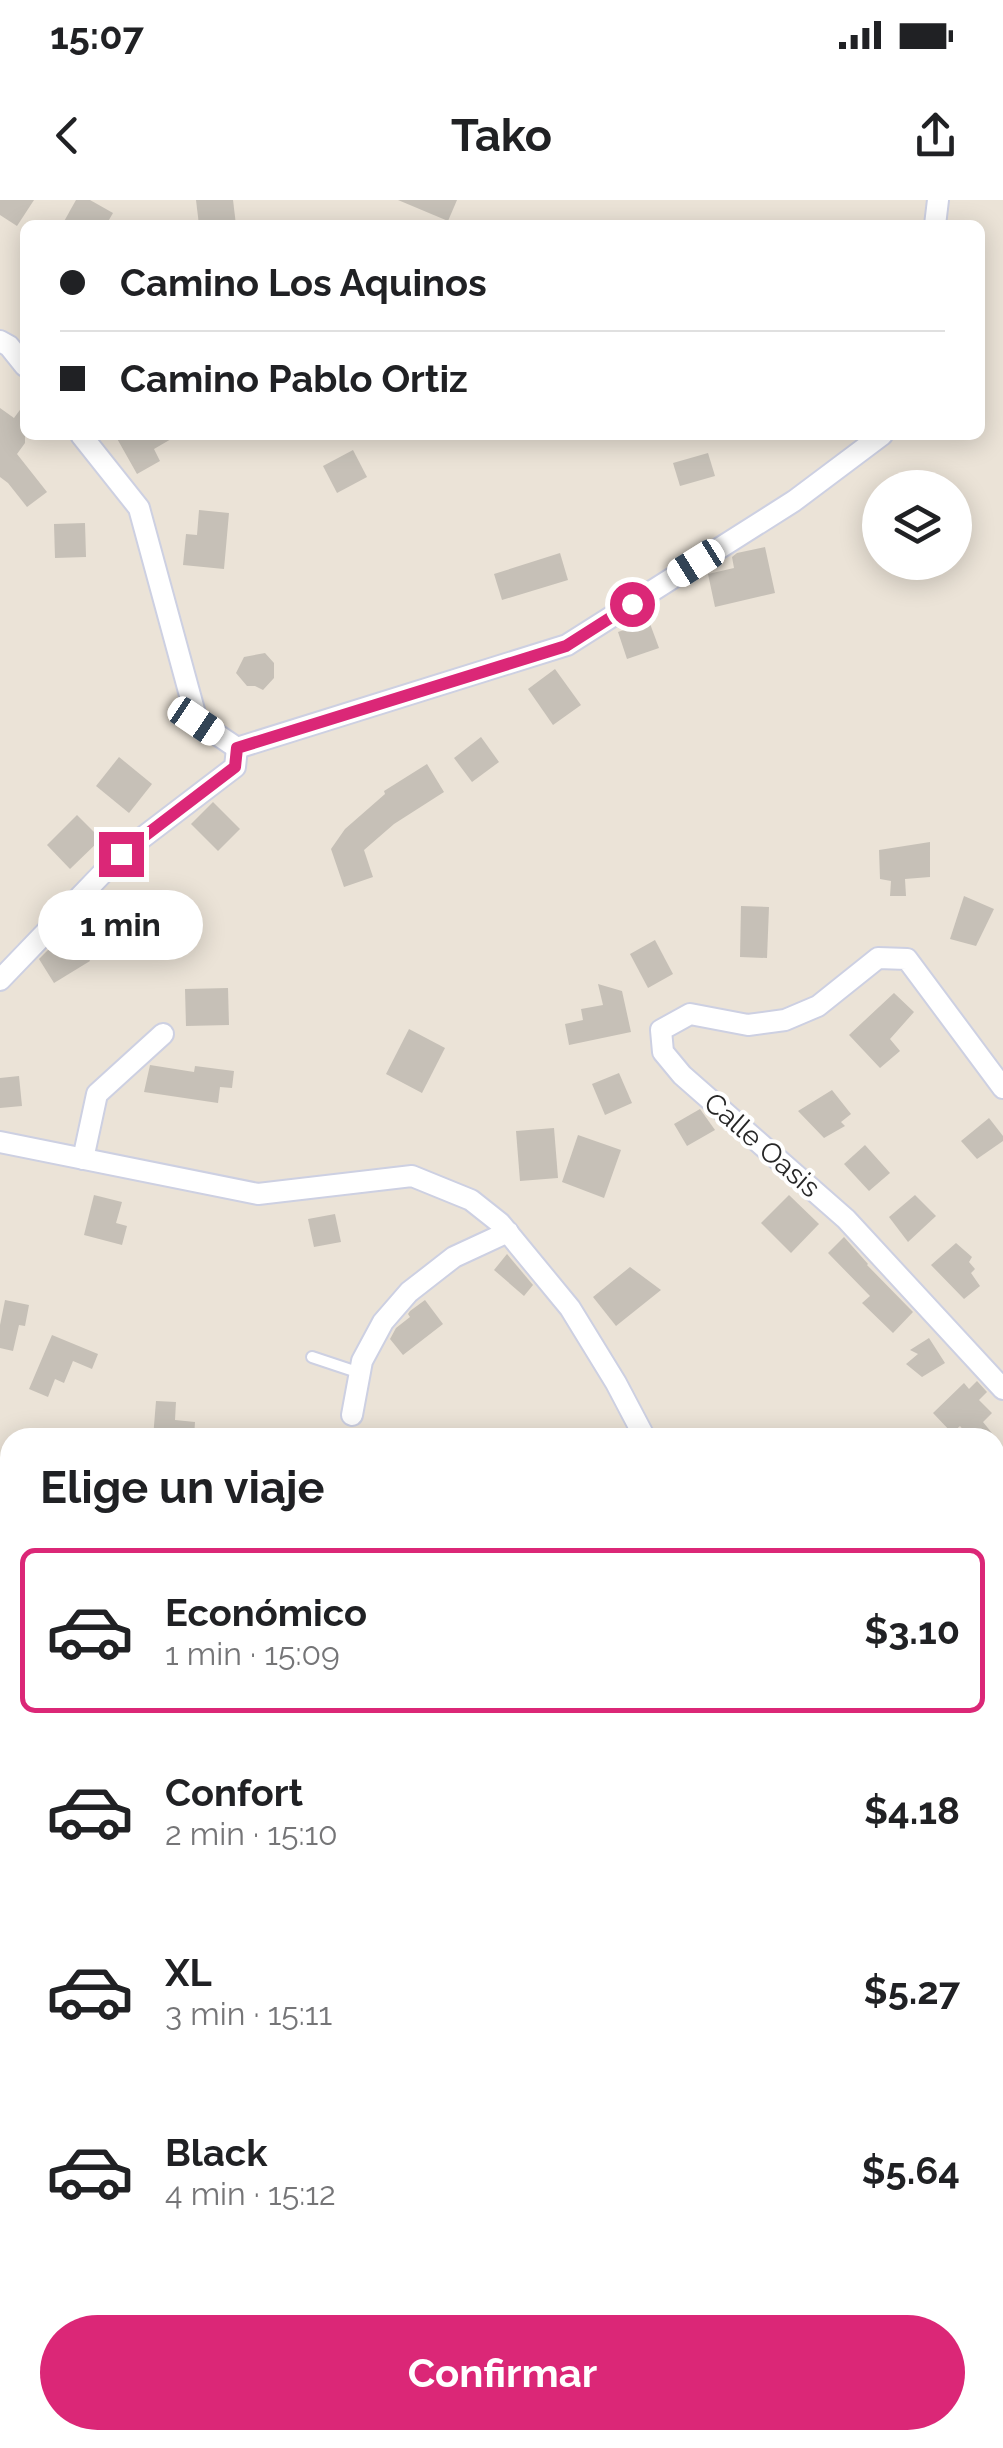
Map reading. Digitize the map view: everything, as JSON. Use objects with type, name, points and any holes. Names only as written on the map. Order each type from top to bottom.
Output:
[{"type":"street","points":[[84,440],[140,508],[196,721],[237,748]]},
{"type":"street","points":[[237,748],[566,646],[794,502],[875,440]]},
{"type":"street","points":[[0,980],[121,854],[235,767],[237,748]]},
{"type":"street","name":"Calle Oasis","points":[[1003,1088],[907,959],[878,958],[818,1006],[785,1020],[748,1024],[690,1014],[661,1030],[662,1052],[682,1075],[846,1218],[1003,1389]]},
{"type":"street","points":[[84,1159],[97,1094],[163,1034]]},
{"type":"street","points":[[0,1142],[258,1194],[412,1176],[471,1200],[500,1223],[570,1308],[640,1428]]},
{"type":"street","points":[[352,1415],[362,1361],[383,1322],[409,1292],[454,1257],[508,1232]]},
{"type":"lane","points":[[312,1357],[360,1373]]},
{"type":"building","points":[[0,200],[34,200],[17,226],[0,215]]},
{"type":"building","points":[[76,200],[90,200],[113,213],[109,220],[65,220]]},
{"type":"building","points":[[196,200],[233,200],[235,220],[198,220]]},
{"type":"building","points":[[398,200],[457,200],[446,220]]},
{"type":"building","points":[[0,408],[14,418],[20,410],[20,440],[25,443],[17,454],[47,492],[27,507],[0,477]]},
{"type":"building","points":[[118,440],[169,440],[154,449],[160,461],[137,474]]},
{"type":"building","points":[[353,450],[367,477],[337,493],[323,466]]},
{"type":"building","points":[[708,453],[715,476],[680,486],[673,463]]},
{"type":"building","points":[[199,510],[229,513],[224,569],[183,565],[186,534],[197,535]]},
{"type":"building","points":[[85,523],[86,557],[55,558],[54,524]]},
{"type":"building","points":[[765,547],[775,593],[715,607],[708,574],[734,568],[732,557],[737,553]]},
{"type":"building","points":[[560,553],[568,580],[502,600],[494,574]]},
{"type":"building","points":[[649,621],[659,648],[627,659],[618,632]]},
{"type":"building","points":[[265,653],[274,663],[274,678],[263,690],[247,686],[236,673],[244,657]]},
{"type":"building","points":[[555,669],[581,705],[553,725],[528,689]]},
{"type":"building","points":[[481,737],[499,762],[472,782],[454,758]]},
{"type":"building","points":[[119,757],[152,784],[129,813],[96,786]]},
{"type":"building","points":[[427,764],[444,792],[394,824],[364,850],[373,877],[344,887],[331,849],[345,829],[384,791]]},
{"type":"building","points":[[213,802],[240,829],[218,851],[191,824]]},
{"type":"building","points":[[77,815],[101,839],[70,869],[47,845]]},
{"type":"building","points":[[930,842],[930,877],[905,879],[906,896],[890,896],[891,881],[880,879],[879,850]]},
{"type":"building","points":[[964,896],[994,909],[976,946],[950,939]]},
{"type":"building","points":[[741,906],[769,907],[767,958],[740,957]]},
{"type":"building","points":[[72,933],[90,961],[54,983],[39,959]]},
{"type":"building","points":[[655,940],[673,974],[648,988],[630,954]]},
{"type":"building","points":[[598,984],[622,991],[631,1032],[569,1045],[565,1024],[583,1020],[581,1009],[603,1005]]},
{"type":"building","points":[[228,988],[229,1025],[186,1026],[185,989]]},
{"type":"building","points":[[894,993],[914,1012],[890,1039],[900,1051],[880,1068],[849,1035]]},
{"type":"building","points":[[409,1029],[445,1048],[422,1093],[386,1074]]},
{"type":"building","points":[[150,1065],[194,1072],[195,1066],[234,1071],[232,1088],[220,1087],[218,1103],[144,1092]]},
{"type":"building","points":[[619,1073],[632,1103],[605,1115],[592,1084]]},
{"type":"building","points":[[19,1076],[22,1106],[0,1108],[0,1078]]},
{"type":"building","points":[[832,1090],[851,1114],[841,1122],[845,1126],[824,1138],[798,1111]]},
{"type":"building","points":[[700,1109],[715,1130],[687,1146],[674,1124]]},
{"type":"building","points":[[989,1118],[1003,1141],[977,1159],[961,1141]]},
{"type":"building","points":[[554,1128],[558,1178],[520,1181],[516,1131]]},
{"type":"building","points":[[578,1135],[621,1150],[604,1198],[562,1182]]},
{"type":"building","points":[[865,1145],[890,1173],[869,1191],[844,1164]]},
{"type":"building","points":[[94,1195],[122,1202],[116,1223],[127,1226],[122,1245],[84,1235]]},
{"type":"building","points":[[789,1195],[819,1224],[791,1253],[761,1223]]},
{"type":"building","points":[[915,1195],[936,1216],[908,1242],[889,1217]]},
{"type":"building","points":[[335,1214],[341,1242],[314,1247],[308,1219]]},
{"type":"building","points":[[844,1237],[913,1312],[893,1333],[862,1303],[870,1296],[828,1253]]},
{"type":"building","points":[[956,1243],[972,1257],[969,1262],[975,1269],[971,1273],[980,1286],[964,1299],[931,1265]]},
{"type":"building","points":[[507,1254],[533,1285],[524,1296],[494,1270]]},
{"type":"building","points":[[630,1267],[661,1290],[616,1326],[593,1297]]},
{"type":"building","points":[[5,1300],[29,1305],[25,1326],[19,1325],[13,1351],[0,1348]]},
{"type":"building","points":[[425,1300],[443,1324],[403,1355],[390,1339],[410,1317],[410,1311]]},
{"type":"building","points":[[52,1335],[98,1354],[92,1369],[73,1361],[64,1383],[55,1379],[48,1397],[29,1389]]},
{"type":"building","points":[[929,1338],[945,1363],[922,1377],[906,1364],[918,1354],[910,1350]]},
{"type":"building","points":[[977,1381],[987,1392],[979,1400],[992,1413],[983,1422],[988,1428],[947,1428],[933,1413],[964,1383],[969,1389]]},
{"type":"building","points":[[156,1401],[176,1402],[175,1420],[195,1422],[195,1428],[154,1428]]},
{"type":"route","points":[[121,854],[235,767],[237,748],[566,646],[632,604]]}]
